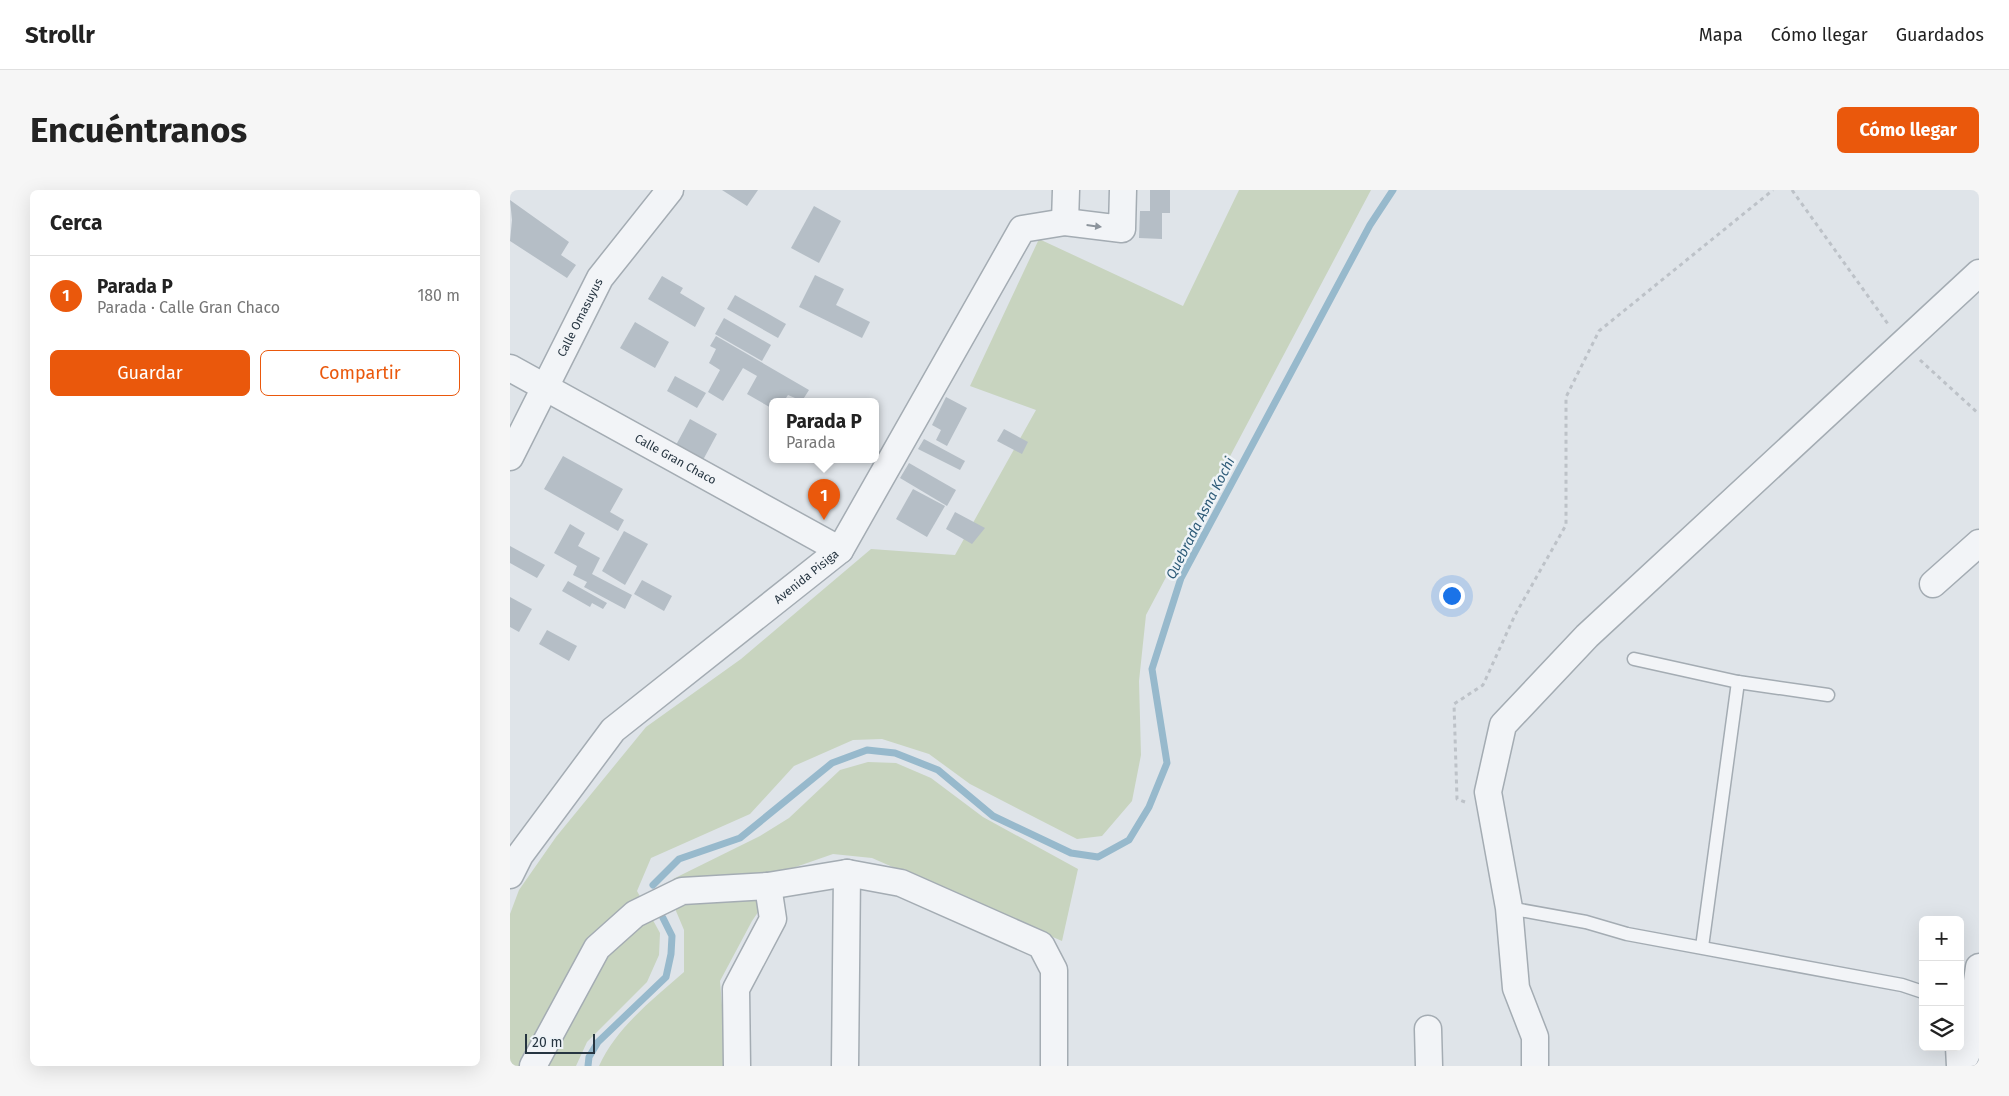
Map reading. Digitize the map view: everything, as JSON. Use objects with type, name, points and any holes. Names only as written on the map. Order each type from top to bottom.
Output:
[{"type":"street","name":"Calle Omasuyus","points":[[510,457],[546,389],[600,278],[670,190]]},
{"type":"street","points":[[1066,190],[1066,222]]},
{"type":"street","name":"Avenida Pisiga","points":[[510,876],[520,854],[613,730],[840,550],[1022,228],[1066,222],[1122,229],[1123,190]]},
{"type":"street","points":[[1536,1066],[1535,1037],[1516,988],[1509,908],[1488,792],[1503,726],[1587,636],[1979,273]]},
{"type":"street","name":"Calle Gran Chaco","points":[[510,368],[840,550]]},
{"type":"street","points":[[1932,584],[1979,543]]},
{"type":"street","points":[[845,1066],[847,873]]},
{"type":"street","points":[[533,1066],[597,948],[635,914],[682,891],[768,886],[847,873],[901,883],[1041,945],[1054,970],[1054,1066]]},
{"type":"street","points":[[737,1066],[736,989],[773,919],[768,886]]},
{"type":"street","points":[[1961,1066],[1967,1053],[1979,967]]},
{"type":"street","points":[[1428,1029],[1429,1066]]},
{"type":"lane","points":[[1634,659],[1738,682],[1828,695]]},
{"type":"lane","points":[[1702,947],[1738,682]]},
{"type":"lane","points":[[1509,908],[1586,922],[1627,934],[1902,985],[1919,991]]},
{"type":"lane","points":[[1952,1051],[1953,1066]]},
{"type":"path","points":[[1492,813],[1457,799],[1454,704],[1483,685],[1516,615],[1566,525],[1566,397],[1599,331],[1773,190]]},
{"type":"path","points":[[1792,190],[1902,344],[1979,414]]},
{"type":"green space","points":[[1239,190],[1371,190],[1146,615],[1139,681],[1141,755],[1132,801],[1102,836],[1077,839],[970,784],[929,754],[882,739],[853,740],[794,766],[750,814],[651,858],[637,891],[660,933],[659,955],[647,982],[587,1042],[576,1066],[510,1066],[510,914],[519,890],[556,837],[646,727],[741,659],[871,549],[955,555],[1036,410],[970,386],[1039,239],[1183,306]]},
{"type":"green space","points":[[868,762],[896,763],[931,778],[983,817],[1078,869],[1062,941],[872,858],[833,854],[787,870],[752,921],[720,981],[727,1066],[599,1066],[606,1052],[625,1027],[684,972],[684,930],[676,911],[673,879],[760,836],[789,818],[840,770]]},
{"type":"building","points":[[722,190],[758,190],[747,206]]},
{"type":"building","points":[[1150,190],[1170,190],[1170,213],[1162,213],[1162,239],[1139,238],[1140,211],[1150,211]]},
{"type":"building","points":[[510,200],[569,242],[561,255],[576,265],[567,278],[510,241],[512,220]]},
{"type":"building","points":[[814,206],[841,221],[819,263],[791,248]]},
{"type":"building","points":[[815,275],[844,289],[836,305],[870,322],[862,338],[799,307]]},
{"type":"building","points":[[662,276],[683,288],[680,293],[705,308],[695,327],[648,299]]},
{"type":"building","points":[[735,295],[786,324],[778,338],[727,309]]},
{"type":"building","points":[[724,318],[771,345],[762,361],[715,334]]},
{"type":"building","points":[[635,322],[669,342],[655,368],[620,348]]},
{"type":"building","points":[[716,336],[809,390],[804,398],[795,398],[788,395],[786,398],[769,398],[769,407],[747,394],[757,376],[743,368],[723,401],[708,392],[720,370],[709,363],[716,349],[710,346]]},
{"type":"building","points":[[675,376],[706,393],[697,408],[667,391]]},
{"type":"building","points":[[946,397],[967,408],[947,446],[936,440],[941,430],[932,425]]},
{"type":"building","points":[[690,419],[717,434],[703,460],[676,445]]},
{"type":"building","points":[[1004,429],[1028,442],[1022,454],[997,441]]},
{"type":"building","points":[[924,439],[965,461],[960,470],[918,449]]},
{"type":"building","points":[[563,456],[623,489],[610,512],[624,520],[618,531],[544,489]]},
{"type":"building","points":[[909,463],[956,490],[947,506],[900,478]]},
{"type":"building","points":[[913,489],[945,506],[927,537],[896,519]]},
{"type":"building","points":[[955,512],[985,528],[972,544],[946,529]]},
{"type":"building","points":[[570,524],[585,533],[578,546],[600,558],[592,574],[632,595],[625,609],[584,587],[587,582],[573,575],[577,566],[554,553]]},
{"type":"building","points":[[624,531],[648,544],[625,585],[602,571]]},
{"type":"building","points":[[510,546],[545,565],[537,578],[510,563]]},
{"type":"building","points":[[642,580],[672,596],[664,611],[634,594]]},
{"type":"building","points":[[568,581],[607,603],[603,609],[592,603],[590,607],[562,591]]},
{"type":"building","points":[[510,597],[532,609],[519,632],[510,627]]},
{"type":"building","points":[[547,630],[577,646],[569,661],[539,644]]},
{"type":"waterway","name":"Quebrada Asna Kochi","points":[[653,885],[679,859],[740,838],[832,763],[867,750],[895,753],[938,770],[993,816],[1071,853],[1098,857],[1129,840],[1149,807],[1167,763],[1152,669],[1181,578],[1370,225],[1393,190]]},
{"type":"waterway","name":"Quebrada Asna Kochi","points":[[588,1066],[589,1057],[598,1042],[666,977],[671,954],[672,936],[663,918]]},
{"type":"place","name":"Parada P","points":[[824,520]]}]
